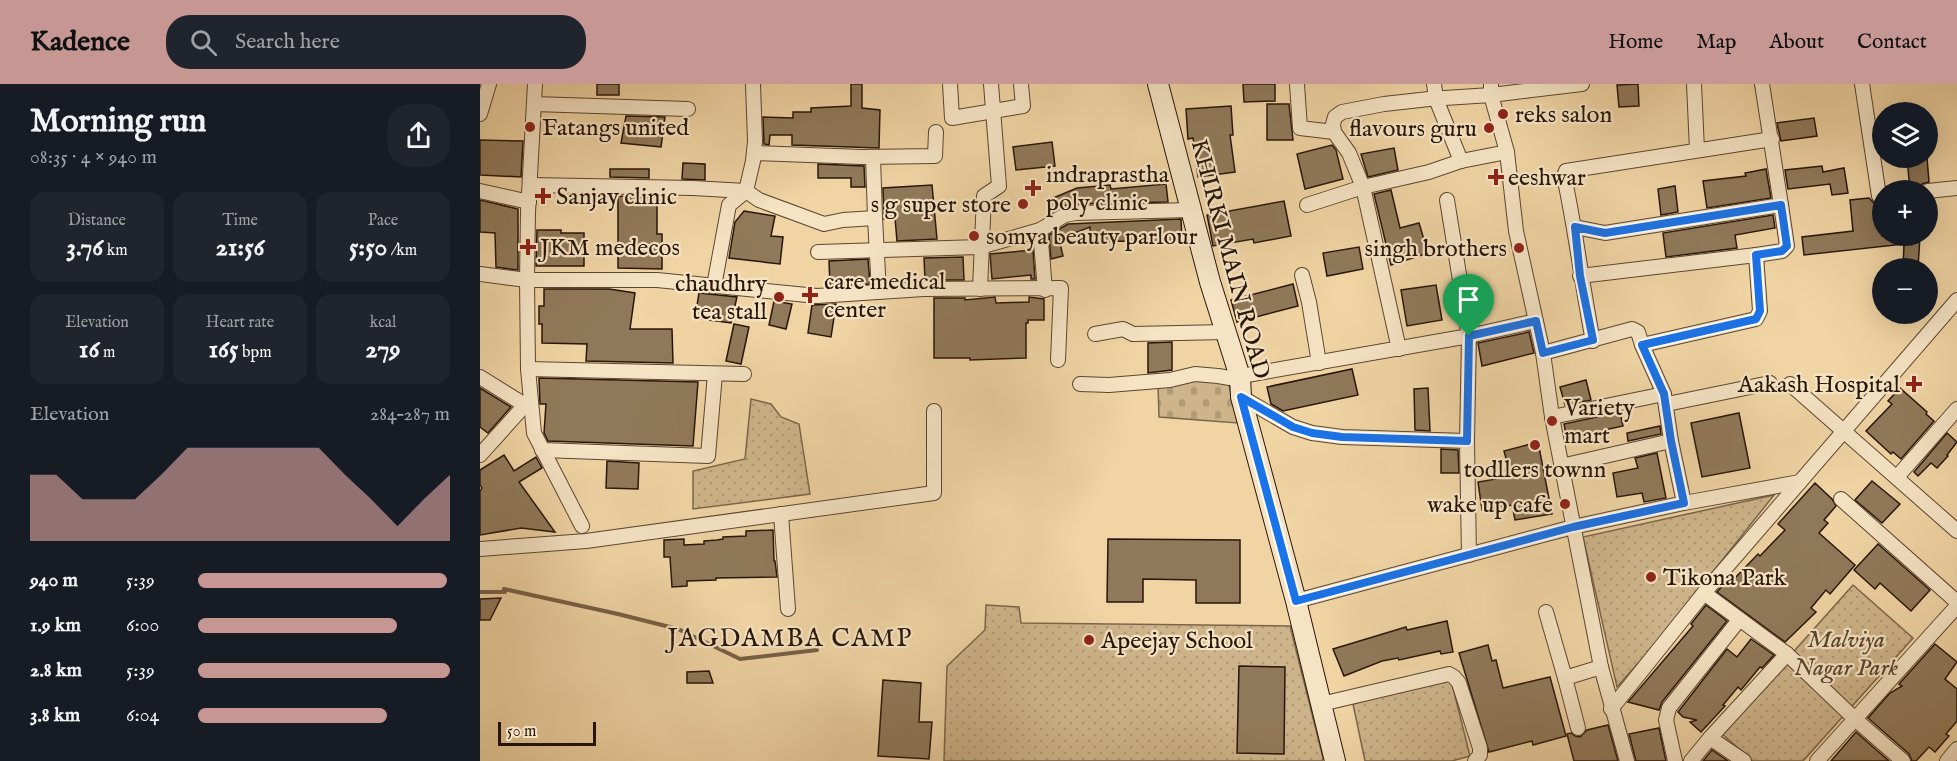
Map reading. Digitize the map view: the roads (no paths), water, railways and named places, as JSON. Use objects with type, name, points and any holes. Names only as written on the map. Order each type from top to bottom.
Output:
[{"type":"street","points":[[480,114],[489,84]]},
{"type":"street","points":[[535,84],[527,280],[528,402],[534,433],[582,526]]},
{"type":"street","points":[[714,286],[729,205],[746,191],[754,153],[756,121],[753,84]]},
{"type":"street","points":[[950,84],[952,118],[1023,106],[1021,84]]},
{"type":"street","points":[[980,289],[980,247],[984,196],[999,186],[991,84]]},
{"type":"street","name":"KHIRKI MAIN ROAD","points":[[1158,84],[1190,210],[1240,377],[1241,397],[1296,601],[1335,761]]},
{"type":"street","points":[[1297,84],[1300,128],[1334,132]]},
{"type":"street","points":[[1434,84],[1436,99],[1461,161]]},
{"type":"street","points":[[1399,349],[1363,187],[1349,153],[1334,132],[1335,117],[1342,112],[1384,104],[1491,90],[1582,84]]},
{"type":"street","points":[[1694,84],[1697,150]]},
{"type":"street","points":[[1580,276],[1756,255],[1782,251],[1787,246],[1762,84]]},
{"type":"street","points":[[1862,84],[1877,180]]},
{"type":"street","points":[[1491,90],[1507,152],[1516,231],[1543,353],[1561,466],[1601,667],[1627,761]]},
{"type":"street","points":[[534,104],[688,110]]},
{"type":"street","points":[[754,153],[873,157],[935,156],[936,132]]},
{"type":"street","points":[[1593,340],[1580,276],[1575,227],[1564,176],[1568,170],[1772,139]]},
{"type":"street","points":[[1307,205],[1363,187],[1429,172],[1461,161],[1507,152]]},
{"type":"street","points":[[873,157],[879,292]]},
{"type":"street","points":[[531,185],[746,191],[759,200],[824,224],[875,218]]},
{"type":"street","points":[[1938,190],[1957,188]]},
{"type":"street","points":[[480,191],[529,202]]},
{"type":"street","points":[[1447,200],[1469,336],[1467,441],[1469,555]]},
{"type":"street","points":[[1575,227],[1605,233],[1781,205]]},
{"type":"street","points":[[818,252],[980,247],[1040,230],[1065,215],[1085,211],[1190,210]]},
{"type":"street","points":[[1040,230],[1045,290]]},
{"type":"street","points":[[1642,345],[1756,319],[1760,311],[1756,255]]},
{"type":"street","points":[[480,274],[527,280],[657,280],[817,296],[924,289],[1045,290],[1061,288],[1058,360]]},
{"type":"street","points":[[1302,275],[1319,363]]},
{"type":"street","points":[[1611,709],[1704,593],[1957,300]]},
{"type":"street","points":[[1080,384],[1109,385],[1170,380],[1195,374],[1240,377],[1469,336],[1536,321]]},
{"type":"street","points":[[1095,334],[1123,329],[1133,334],[1225,332]]},
{"type":"street","points":[[1543,353],[1632,329],[1638,332],[1666,399],[1671,441],[1684,503]]},
{"type":"street","points":[[528,369],[744,374]]},
{"type":"street","points":[[542,450],[708,456],[715,374]]},
{"type":"street","points":[[480,377],[528,402]]},
{"type":"street","points":[[1552,417],[1770,383]]},
{"type":"street","points":[[1790,384],[1957,531]]},
{"type":"street","points":[[1241,397],[1293,427],[1312,433],[1342,437],[1467,441]]},
{"type":"street","points":[[480,455],[528,402]]},
{"type":"street","points":[[1897,477],[1957,409]]},
{"type":"street","points":[[480,549],[586,541],[934,493],[934,411]]},
{"type":"street","points":[[1561,466],[1671,441]]},
{"type":"street","points":[[1296,601],[1573,527],[1684,503],[1800,482]]},
{"type":"street","points":[[1817,761],[1957,604],[1840,499]]},
{"type":"street","points":[[782,514],[788,609]]},
{"type":"street","points":[[1704,593],[1787,654],[1903,761]]},
{"type":"street","points":[[1546,612],[1578,728]]},
{"type":"street","points":[[1675,761],[1665,720],[1669,708],[1739,620]]},
{"type":"street","points":[[1691,761],[1787,654]]},
{"type":"street","points":[[1565,678],[1601,667]]},
{"type":"street","points":[[1321,704],[1449,674],[1459,682],[1480,748],[1480,755],[1476,761]]},
{"type":"street","points":[[1710,738],[1744,761]]},
{"type":"street","points":[[1947,761],[1957,749]]},
{"type":"waterway","points":[[480,592],[505,592],[504,589],[678,629],[740,659],[817,650]]},
{"type":"place","name":"reks salon","points":[[1503,114]]},
{"type":"place","name":"Fatangs united","points":[[530,127]]},
{"type":"place","name":"flavours guru","points":[[1489,128]]},
{"type":"place","name":"eeshwar","points":[[1496,177]]},
{"type":"place","name":"indraprastha poly clinic","points":[[1033,188]]},
{"type":"place","name":"Sanjay clinic","points":[[543,196]]},
{"type":"place","name":"s g super store","points":[[1023,204]]},
{"type":"place","name":"somya beauty parlour","points":[[974,236]]},
{"type":"place","name":"JKM medecos","points":[[528,247]]},
{"type":"place","name":"singh brothers","points":[[1519,248]]},
{"type":"place","name":"care medical center","points":[[810,295]]},
{"type":"place","name":"chaudhry tea stall","points":[[779,297]]},
{"type":"place","name":"Aakash Hospital","points":[[1914,384]]},
{"type":"place","name":"Variety mart","points":[[1552,421]]},
{"type":"place","name":"todllers townn","points":[[1535,445]]},
{"type":"place","name":"wake up cafe","points":[[1565,504]]},
{"type":"place","name":"Tikona Park","points":[[1651,577]]},
{"type":"place","name":"Apeejay School","points":[[1089,640]]},
{"type":"district","name":"JAGDAMBA CAMP","points":[[790,637]]},
{"type":"park label","name":"Malviya Nagar Park","points":[[1846,653]]}]
